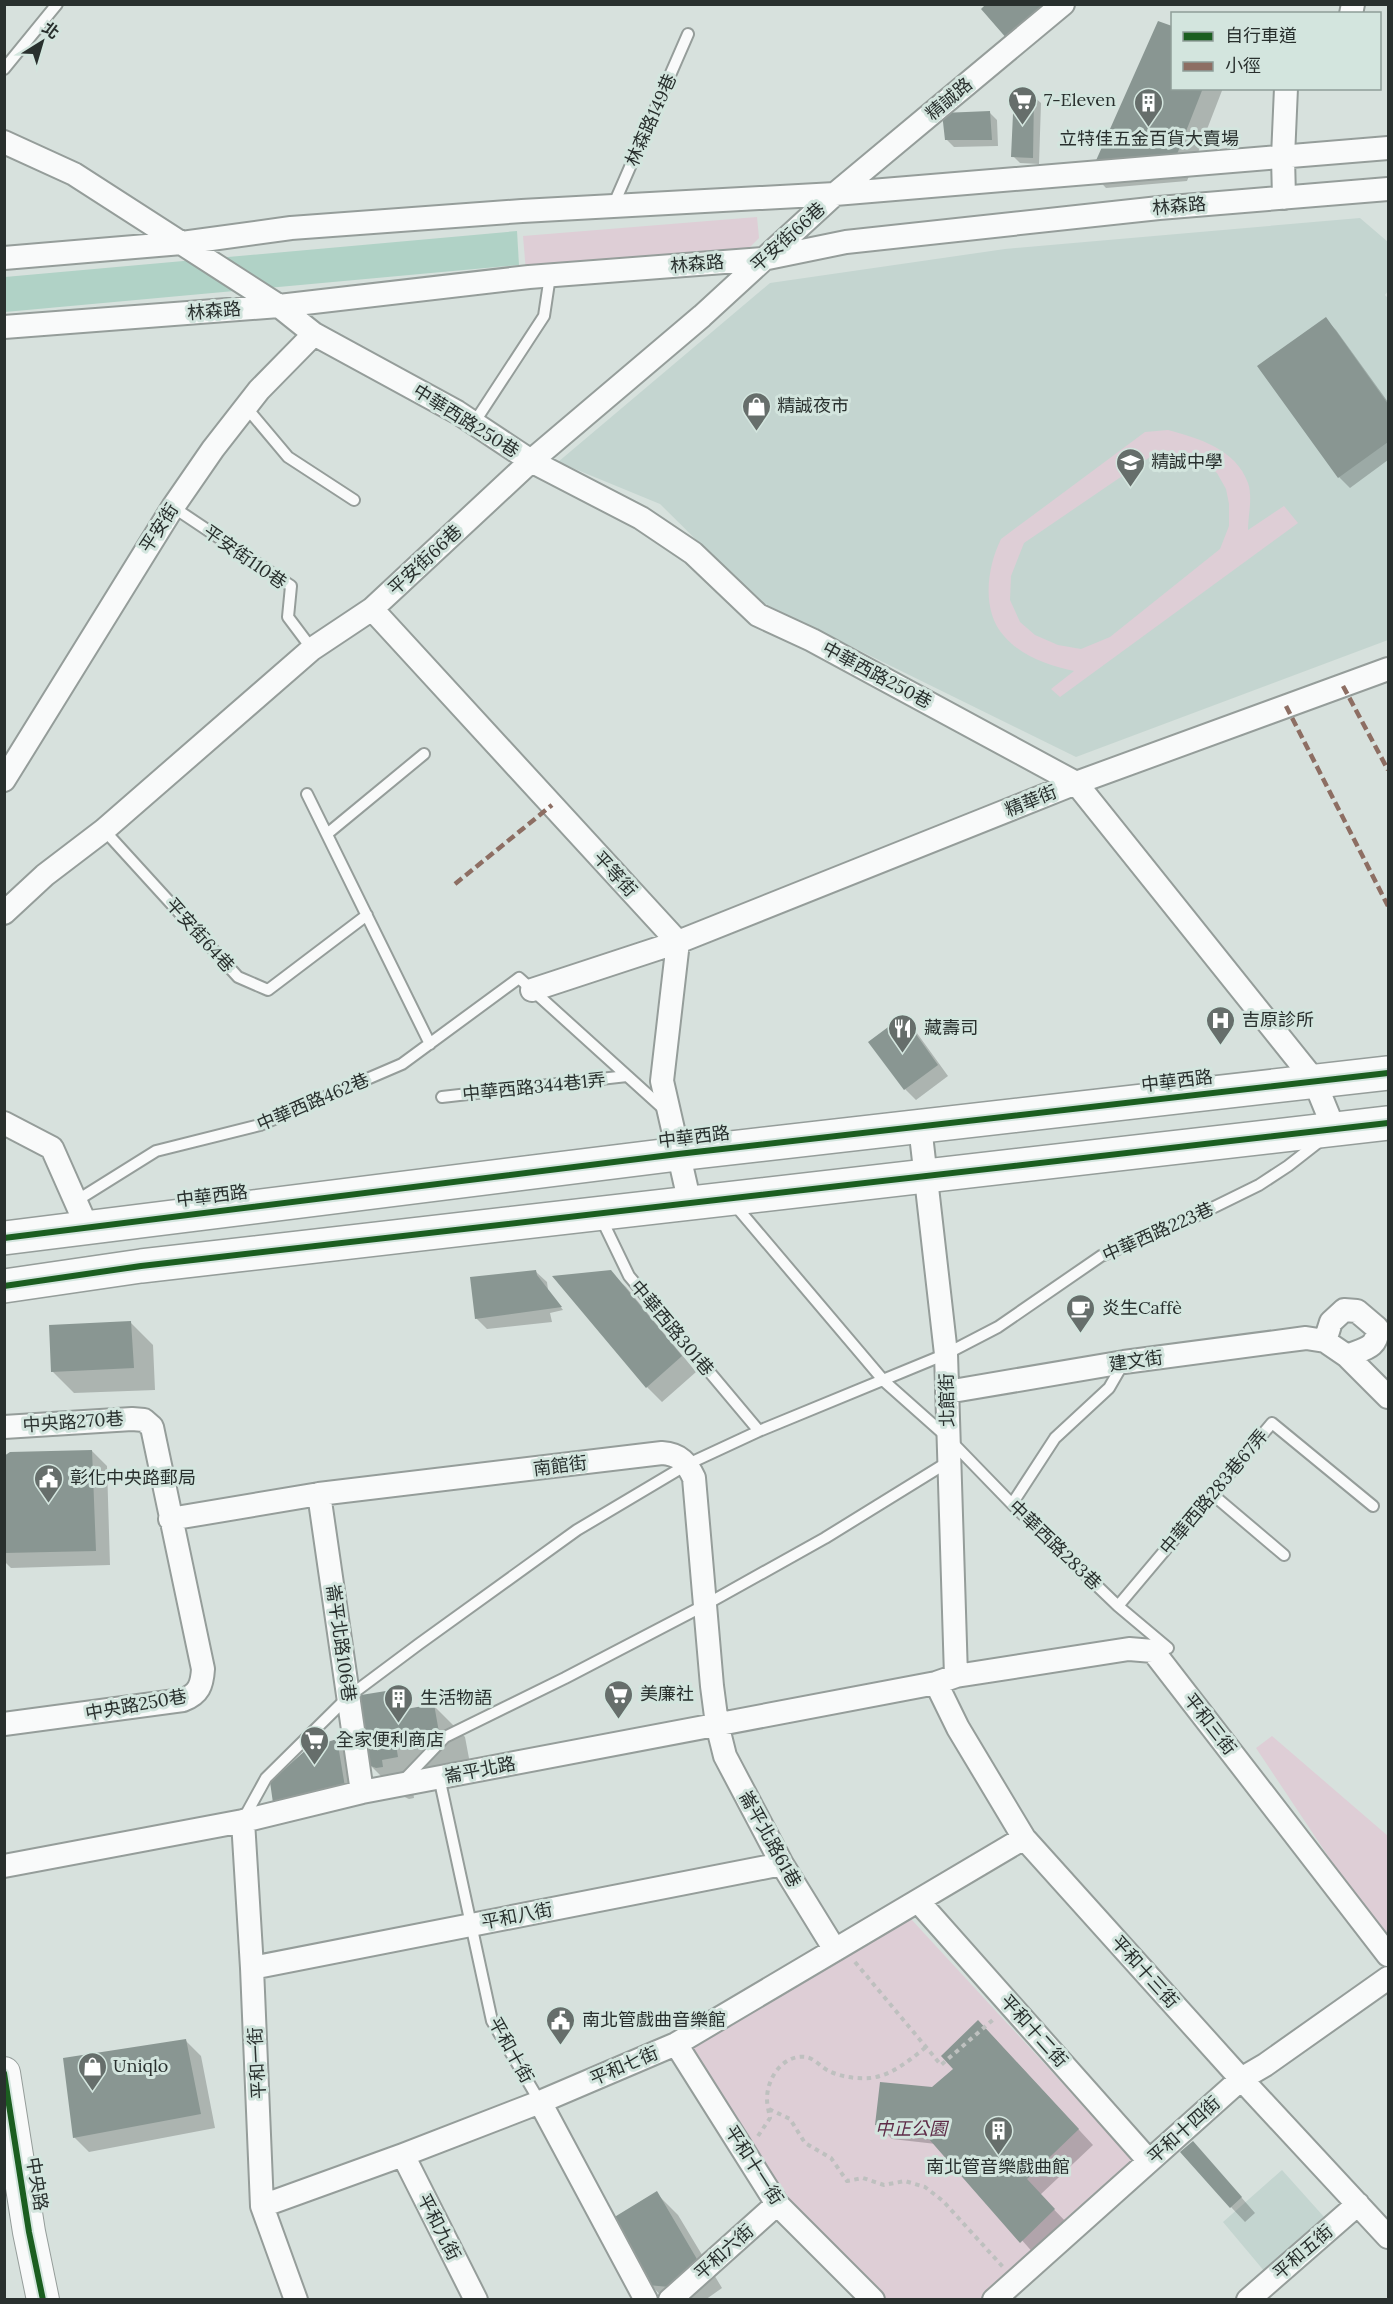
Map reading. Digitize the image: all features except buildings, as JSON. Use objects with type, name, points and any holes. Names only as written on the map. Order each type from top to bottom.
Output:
[{"type":"main road","name":"中華西路","points":[[4,1238],[82,1214],[678,1154],[1389,1072]]},
{"type":"main road","points":[[4,1286],[141,1266],[926,1178],[1389,1123]]},
{"type":"street","name":"精誠路","points":[[835,194],[1063,4]]},
{"type":"street","points":[[1284,198],[1286,90]]},
{"type":"street","points":[[4,142],[74,174],[278,305],[314,334]]},
{"type":"street","points":[[4,258],[183,243],[291,228],[613,206],[835,194],[1389,148]]},
{"type":"street","points":[[1158,168],[1159,208]]},
{"type":"street","name":"林森路","points":[[4,327],[278,305],[550,276],[763,259],[846,242],[1159,208],[1389,189]]},
{"type":"street","name":"平安街66巷","points":[[4,913],[45,875],[104,830],[312,649],[372,609],[531,461],[702,316],[835,194]]},
{"type":"street","name":"中華西路250巷","points":[[314,334],[474,423],[531,461],[641,518],[693,553],[758,615],[812,640],[1076,783],[1314,1080],[1334,1129]]},
{"type":"street","name":"平安街","points":[[4,780],[14,756],[173,507],[259,390],[314,334]]},
{"type":"street","name":"平等街","points":[[372,609],[678,942]]},
{"type":"street","name":"精華街","points":[[532,990],[678,942],[1076,783],[1389,669]]},
{"type":"street","points":[[678,942],[662,1081],[690,1204]]},
{"type":"street","points":[[4,1123],[52,1148],[82,1214]]},
{"type":"street","name":"北館街","points":[[920,1126],[946,1354],[948,1462],[946,1679]]},
{"type":"street","points":[[1347,1356],[1373,1345],[1378,1337],[1377,1328],[1357,1311],[1344,1310],[1331,1322],[1325,1341],[1347,1356],[1389,1397]]},
{"type":"street","name":"建文街","points":[[947,1392],[1124,1362],[1306,1338],[1325,1341]]},
{"type":"street","name":"中央路270巷","points":[[4,1427],[144,1420],[152,1427],[155,1437],[170,1519]]},
{"type":"street","name":"南館街","points":[[170,1519],[319,1494],[662,1453],[674,1454],[688,1464]]},
{"type":"street","points":[[688,1464],[694,1478],[717,1724]]},
{"type":"street","name":"崙平北路106巷","points":[[319,1494],[362,1792]]},
{"type":"street","name":"中央路250巷","points":[[4,1724],[183,1701],[195,1695],[202,1683],[203,1669],[170,1519]]},
{"type":"street","points":[[946,1679],[1159,1645]]},
{"type":"street","name":"平和三街","points":[[1159,1645],[1389,1955]]},
{"type":"street","name":"崙平北路","points":[[4,1866],[243,1821],[362,1792],[946,1679]]},
{"type":"street","name":"平和十三街","points":[[946,1679],[958,1728],[1024,1838],[1241,2079],[1389,2237]]},
{"type":"street","name":"崙平北路61巷","points":[[717,1724],[725,1756],[782,1864],[840,1959]]},
{"type":"street","name":"平和一街","points":[[243,1821],[262,2206],[296,2300]]},
{"type":"street","name":"平和七街","points":[[262,2206],[540,2102],[676,2044],[840,1959],[918,1901],[1024,1838]]},
{"type":"street","name":"平和八街","points":[[252,1968],[782,1864]]},
{"type":"street","name":"平和十二街","points":[[918,1901],[1149,2161]]},
{"type":"street","name":"平和十四街","points":[[994,2300],[1241,2079],[1389,1978]]},
{"type":"street","name":"平和十一街","points":[[676,2044],[777,2204],[873,2300]]},
{"type":"street","name":"中央路","points":[[4,2073],[29,2232],[43,2300]]},
{"type":"street","name":"平和十街","points":[[540,2102],[646,2300]]},
{"type":"street","name":"平和九街","points":[[403,2155],[476,2300]]},
{"type":"street","name":"平和六街","points":[[670,2300],[777,2204]]},
{"type":"street","name":"平和五街","points":[[1248,2300],[1358,2204]]},
{"type":"lane","points":[[4,69],[57,4]]},
{"type":"lane","name":"林森路149巷","points":[[613,206],[688,34]]},
{"type":"lane","points":[[474,423],[544,316],[550,276]]},
{"type":"lane","points":[[246,407],[288,457],[354,500]]},
{"type":"lane","name":"平安街110巷","points":[[173,507],[291,586],[288,617],[312,649]]},
{"type":"lane","points":[[327,834],[424,754]]},
{"type":"lane","points":[[307,794],[430,1044]]},
{"type":"lane","name":"平安街64巷","points":[[104,830],[238,977],[268,990],[367,915]]},
{"type":"lane","name":"中華西路462巷","points":[[82,1214],[156,1150],[260,1125],[402,1064],[519,978],[532,990]]},
{"type":"lane","points":[[532,990],[669,1114]]},
{"type":"lane","name":"中華西路344巷1弄","points":[[442,1097],[627,1076]]},
{"type":"lane","name":"中華西路223巷","points":[[243,1821],[266,1778],[348,1697],[578,1530],[688,1464],[759,1431],[946,1354],[998,1327],[1101,1256],[1196,1216],[1259,1185],[1288,1166],[1334,1129]]},
{"type":"lane","points":[[730,1200],[884,1381]]},
{"type":"lane","name":"中華西路301巷","points":[[599,1214],[628,1276],[759,1431]]},
{"type":"lane","points":[[1011,1504],[1055,1438],[1109,1388],[1124,1362]]},
{"type":"lane","name":"中華西路283巷","points":[[884,1381],[947,1437],[1011,1504],[1159,1645]]},
{"type":"lane","name":"中華西路283巷67弄","points":[[1118,1606],[1272,1423],[1373,1506]]},
{"type":"lane","points":[[399,1785],[445,1737],[705,1605],[825,1538],[948,1462]]},
{"type":"lane","points":[[1212,1494],[1284,1555]]},
{"type":"lane","name":"平和十街","points":[[440,1777],[492,2021],[540,2102]]},
{"type":"path","points":[[855,1962],[865,1956]]},
{"type":"path","points":[[840,1959],[855,1962],[941,2065],[995,2018]]},
{"type":"path","points":[[987,2010],[1002,2027]]},
{"type":"path","points":[[750,2130],[756,2139],[770,2118],[767,2098],[769,2085],[776,2069],[791,2060],[808,2057],[831,2072],[852,2078],[869,2078],[878,2077],[901,2066],[926,2047]]},
{"type":"path","points":[[769,2109],[790,2119],[805,2143],[831,2158],[847,2181],[863,2178],[884,2185],[905,2181],[925,2187],[943,2201],[1006,2270]]},
{"type":"shaded area","name":"精誠中學","points":[[1360,218],[1388,242],[1388,291],[1385,295],[1388,298],[1388,640],[1076,757],[757,600],[660,504],[558,462],[770,283],[1005,249]]},
{"type":"shaded area","points":[[517,231],[519,265],[5,312],[5,277]]},
{"type":"shaded area","points":[[1282,2170],[1325,2218],[1265,2272],[1223,2222]]},
{"type":"green space","points":[[757,217],[759,238],[742,255],[526,272],[523,236]]},
{"type":"green space","points":[[1168,430],[1191,437],[1215,447],[1235,461],[1248,483],[1250,501],[1248,530],[1284,506],[1298,523],[1060,697],[1051,689],[1074,671],[1027,655],[1011,643],[997,626],[989,602],[992,562],[1001,539],[1145,432]],"holes":[[[1153,455],[1201,461],[1217,473],[1226,489],[1229,526],[1220,549],[1110,637],[1081,649],[1058,645],[1035,635],[1020,622],[1010,600],[1011,576],[1024,543]]]},
{"type":"green space","points":[[1272,1736],[1388,1836],[1388,1946],[1256,1748]]},
{"type":"green space","name":"中正公園","points":[[911,1919],[1136,2163],[986,2299],[881,2299],[782,2200],[690,2048]]},
{"type":"marked path","points":[[1343,686],[1388,770]]},
{"type":"marked path","points":[[1286,706],[1388,906]]},
{"type":"marked path","points":[[455,884],[552,805]]},
{"type":"cycle path","points":[[4,1238],[678,1154],[1388,1073]]},
{"type":"cycle path","points":[[4,1286],[141,1266],[1388,1123]]},
{"type":"cycle path","points":[[4,2073],[29,2232],[43,2300]]},
{"type":"place","name":"7-Eleven","points":[[1023,126]]},
{"type":"place","name":"立特佳五金百貨大賣場","points":[[1149,128]]},
{"type":"place","name":"精誠夜市","points":[[756,432]]},
{"type":"place","name":"精誠中學","points":[[1130,488]]},
{"type":"place","name":"吉原診所","points":[[1221,1046]]},
{"type":"place","name":"藏壽司","points":[[903,1054]]},
{"type":"place","name":"炎生Caffè","points":[[1081,1334]]},
{"type":"place","name":"彰化中央路郵局","points":[[49,1504]]},
{"type":"place","name":"美廉社","points":[[619,1720]]},
{"type":"place","name":"生活物語","points":[[399,1724]]},
{"type":"place","name":"全家便利商店","points":[[315,1766]]},
{"type":"place","name":"南北管戲曲音樂館","points":[[561,2046]]},
{"type":"place","name":"Uniqlo","points":[[92,2092]]},
{"type":"place","name":"南北管音樂戲曲館","points":[[998,2156]]}]
